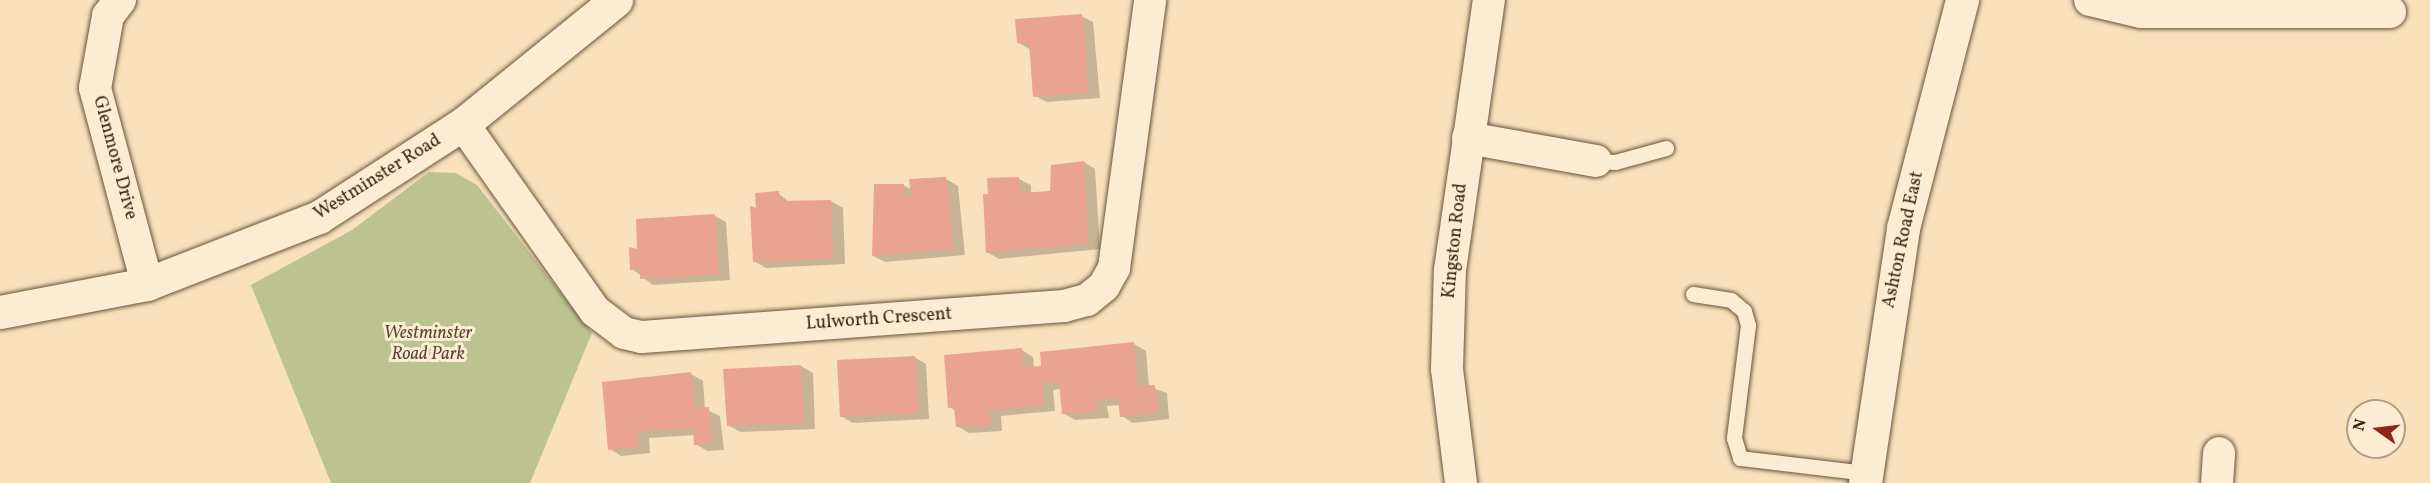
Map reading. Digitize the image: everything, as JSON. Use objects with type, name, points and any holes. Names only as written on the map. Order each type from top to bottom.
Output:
[{"type":"street","name":"Glenmore Drive","points":[[120,0],[108,16],[95,88],[147,284]]},
{"type":"street","name":"Westminster Road","points":[[0,312],[147,284],[319,217],[463,124],[616,0]]},
{"type":"street","name":"Lulworth Crescent","points":[[463,124],[595,311],[624,333],[642,337],[1064,306],[1087,300],[1104,286],[1114,268],[1150,0]]},
{"type":"street","name":"Kingston Road","points":[[1461,483],[1448,369],[1449,292],[1488,0]]},
{"type":"street","name":"Ashton Road East","points":[[1865,478],[1903,228],[1962,0]]},
{"type":"street","points":[[2090,0],[2141,12],[2190,6],[2390,12]]},
{"type":"street","points":[[1468,138],[1596,160]]},
{"type":"lane","points":[[1596,160],[1615,162],[1666,148]]},
{"type":"lane","points":[[1693,294],[1731,300],[1744,311],[1748,325],[1734,438],[1740,458],[1865,478]]},
{"type":"green space","name":"Westminster Road Park","points":[[429,172],[456,173],[477,185],[592,333],[530,483],[331,483],[251,285],[352,230]]},
{"type":"building","points":[[1082,14],[1089,92],[1033,97],[1029,43],[1017,43],[1015,19]]},
{"type":"building","points":[[1084,161],[1089,243],[986,253],[983,194],[988,194],[987,178],[1019,177],[1020,193],[1050,191],[1051,165]]},
{"type":"building","points":[[946,177],[954,249],[872,256],[874,184],[904,184],[904,196],[911,196],[909,179]]},
{"type":"building","points":[[779,191],[779,201],[831,200],[833,258],[753,262],[750,206],[756,208],[755,193]]},
{"type":"building","points":[[715,214],[719,274],[640,279],[640,269],[630,270],[629,247],[637,249],[636,219]]},
{"type":"building","points":[[1134,342],[1138,386],[1155,385],[1158,413],[1120,417],[1118,398],[1096,400],[1098,412],[1062,414],[1059,382],[1042,384],[1044,405],[990,410],[991,425],[956,427],[954,407],[948,408],[944,355],[1022,348],[1024,367],[1041,366],[1040,352]]},
{"type":"building","points":[[915,356],[918,413],[840,417],[837,360]]},
{"type":"building","points":[[801,365],[804,423],[727,426],[723,369]]},
{"type":"building","points":[[691,372],[694,408],[709,407],[712,444],[694,445],[693,428],[653,430],[638,432],[639,447],[608,450],[602,382]]}]
